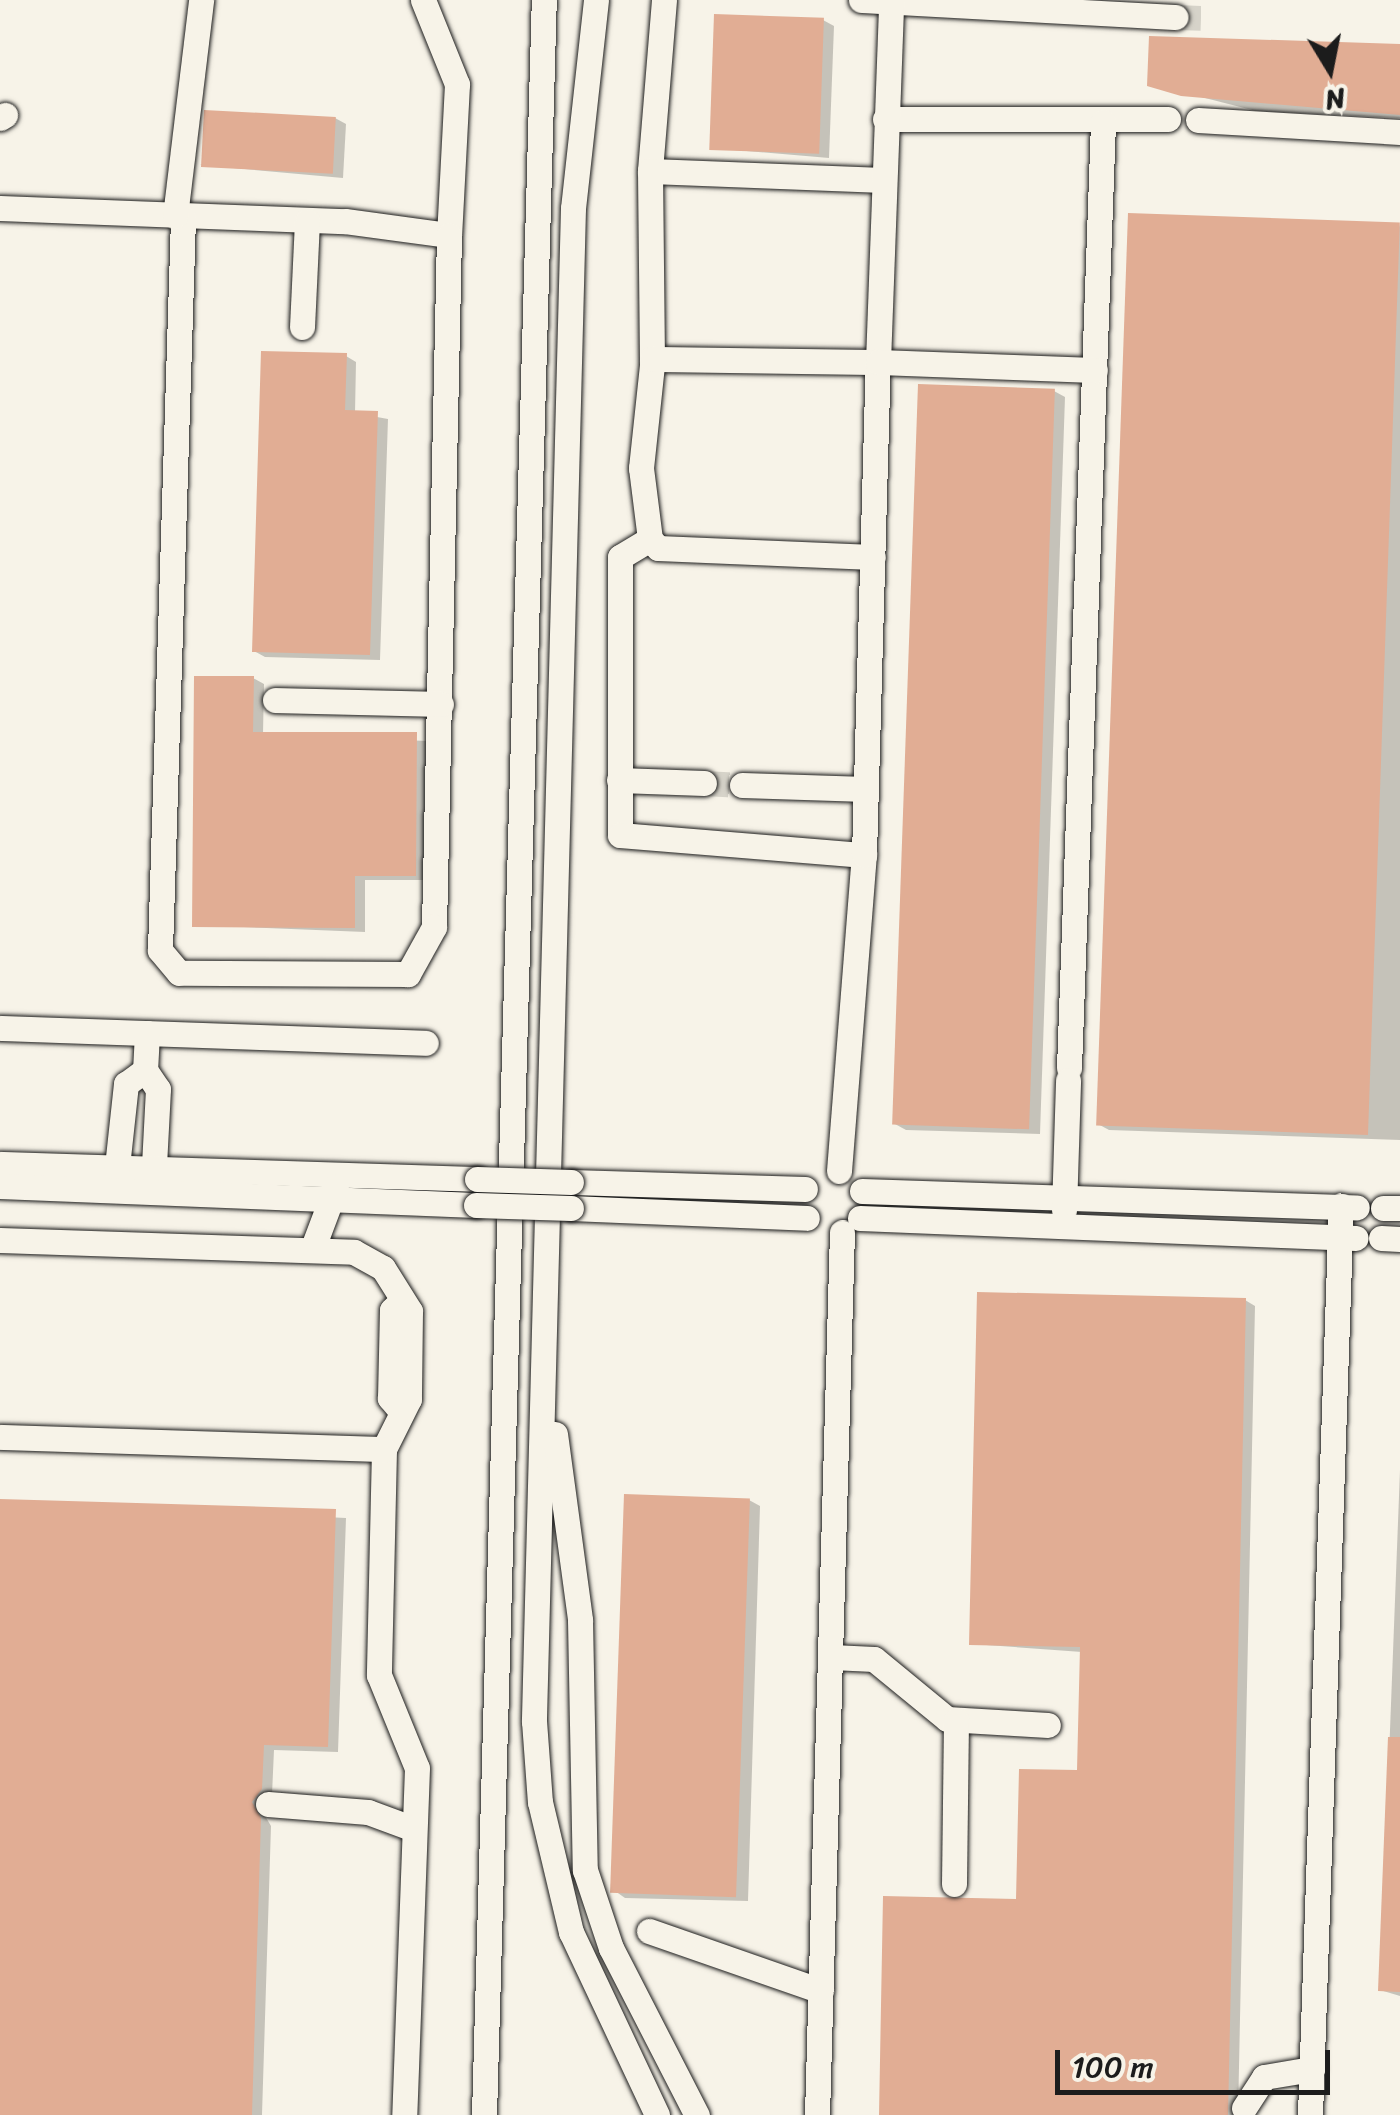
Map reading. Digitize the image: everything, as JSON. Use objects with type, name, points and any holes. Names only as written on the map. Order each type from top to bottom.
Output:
[{"type":"lane","points":[[201,0],[179,217],[163,962],[178,973],[373,980],[420,964],[434,926],[457,84],[423,0]]},
{"type":"lane","points":[[484,2115],[544,0]]},
{"type":"lane","points":[[596,0],[578,106],[571,272],[540,1802],[571,1932],[657,2115]]},
{"type":"lane","points":[[664,0],[650,171],[652,359],[641,468],[650,538],[658,548],[872,557]]},
{"type":"lane","points":[[861,0],[1176,17]]},
{"type":"lane","points":[[839,1172],[864,856],[891,3]]},
{"type":"lane","points":[[885,119],[1168,119]]},
{"type":"lane","points":[[1198,120],[1400,132]]},
{"type":"lane","points":[[1063,1228],[1103,122]]},
{"type":"lane","points":[[650,171],[884,180]]},
{"type":"lane","points":[[0,208],[306,220],[450,235]]},
{"type":"lane","points":[[302,327],[306,220]]},
{"type":"lane","points":[[534,272],[571,272]]},
{"type":"lane","points":[[652,359],[1095,370]]},
{"type":"lane","points":[[650,538],[620,557],[619,780],[626,838],[864,856]]},
{"type":"lane","points":[[275,700],[440,704]]},
{"type":"lane","points":[[619,780],[704,783]]},
{"type":"lane","points":[[742,784],[866,790]]},
{"type":"lane","points":[[518,830],[560,830]]},
{"type":"lane","points":[[0,1028],[426,1043]]},
{"type":"lane","points":[[146,1034],[145,1070],[158,1089],[153,1181]]},
{"type":"lane","points":[[115,1179],[126,1084],[145,1070]]},
{"type":"lane","points":[[0,1164],[115,1179],[477,1192],[571,1182],[805,1189],[839,1172]]},
{"type":"lane","points":[[839,1172],[862,1190],[1371,1207],[1310,2115]]},
{"type":"lane","points":[[0,1186],[115,1179]]},
{"type":"lane","points":[[312,1250],[335,1188]]},
{"type":"lane","points":[[805,1189],[806,1218]]},
{"type":"lane","points":[[817,2115],[851,1225],[862,1190]]},
{"type":"lane","points":[[477,1192],[571,1208],[806,1218],[851,1225],[1369,1238]]},
{"type":"lane","points":[[0,1240],[312,1250],[371,1256],[400,1302],[410,1310],[409,1398],[384,1449],[379,1675],[414,1754],[404,2115]]},
{"type":"lane","points":[[546,1380],[580,1620],[585,1870],[610,1948],[698,2115]]},
{"type":"lane","points":[[0,1437],[384,1449]]},
{"type":"lane","points":[[832,1657],[874,1659],[931,1713],[956,1720],[1048,1726]]},
{"type":"lane","points":[[954,1884],[956,1720]]},
{"type":"lane","points":[[268,1804],[368,1812],[414,1828]]},
{"type":"lane","points":[[649,1931],[821,1991]]},
{"type":"lane","points":[[1244,2108],[1264,2077],[1312,2068]]},
{"type":"building","points":[[714,14],[824,18],[819,154],[709,150]]},
{"type":"building","points":[[1149,36],[1400,44],[1400,115],[1181,96],[1147,86]]},
{"type":"building","points":[[204,110],[336,117],[333,174],[201,167]]},
{"type":"building","points":[[1128,213],[1400,222],[1368,1135],[1096,1125]]},
{"type":"building","points":[[261,351],[347,353],[345,410],[378,411],[370,655],[252,652]]},
{"type":"building","points":[[918,384],[1055,389],[1029,1129],[892,1125]]},
{"type":"building","points":[[194,676],[254,676],[253,732],[417,732],[416,876],[355,876],[355,928],[192,927]]},
{"type":"building","points":[[977,1292],[1246,1298],[1228,2115],[879,2115],[883,1896],[1016,1899],[1019,1769],[1077,1770],[1080,1647],[969,1645]]},
{"type":"building","points":[[624,1494],[750,1498],[736,1897],[610,1893]]},
{"type":"building","points":[[0,1499],[336,1509],[328,1747],[264,1745],[262,1789],[252,1802],[261,1818],[252,2115],[0,2115]]},
{"type":"building","points":[[1388,1737],[1400,1737],[1400,1992],[1378,1991]]},
{"type":"tunnel","points":[[1176,17],[1201,18]]},
{"type":"tunnel","points":[[704,783],[742,785]]}]
